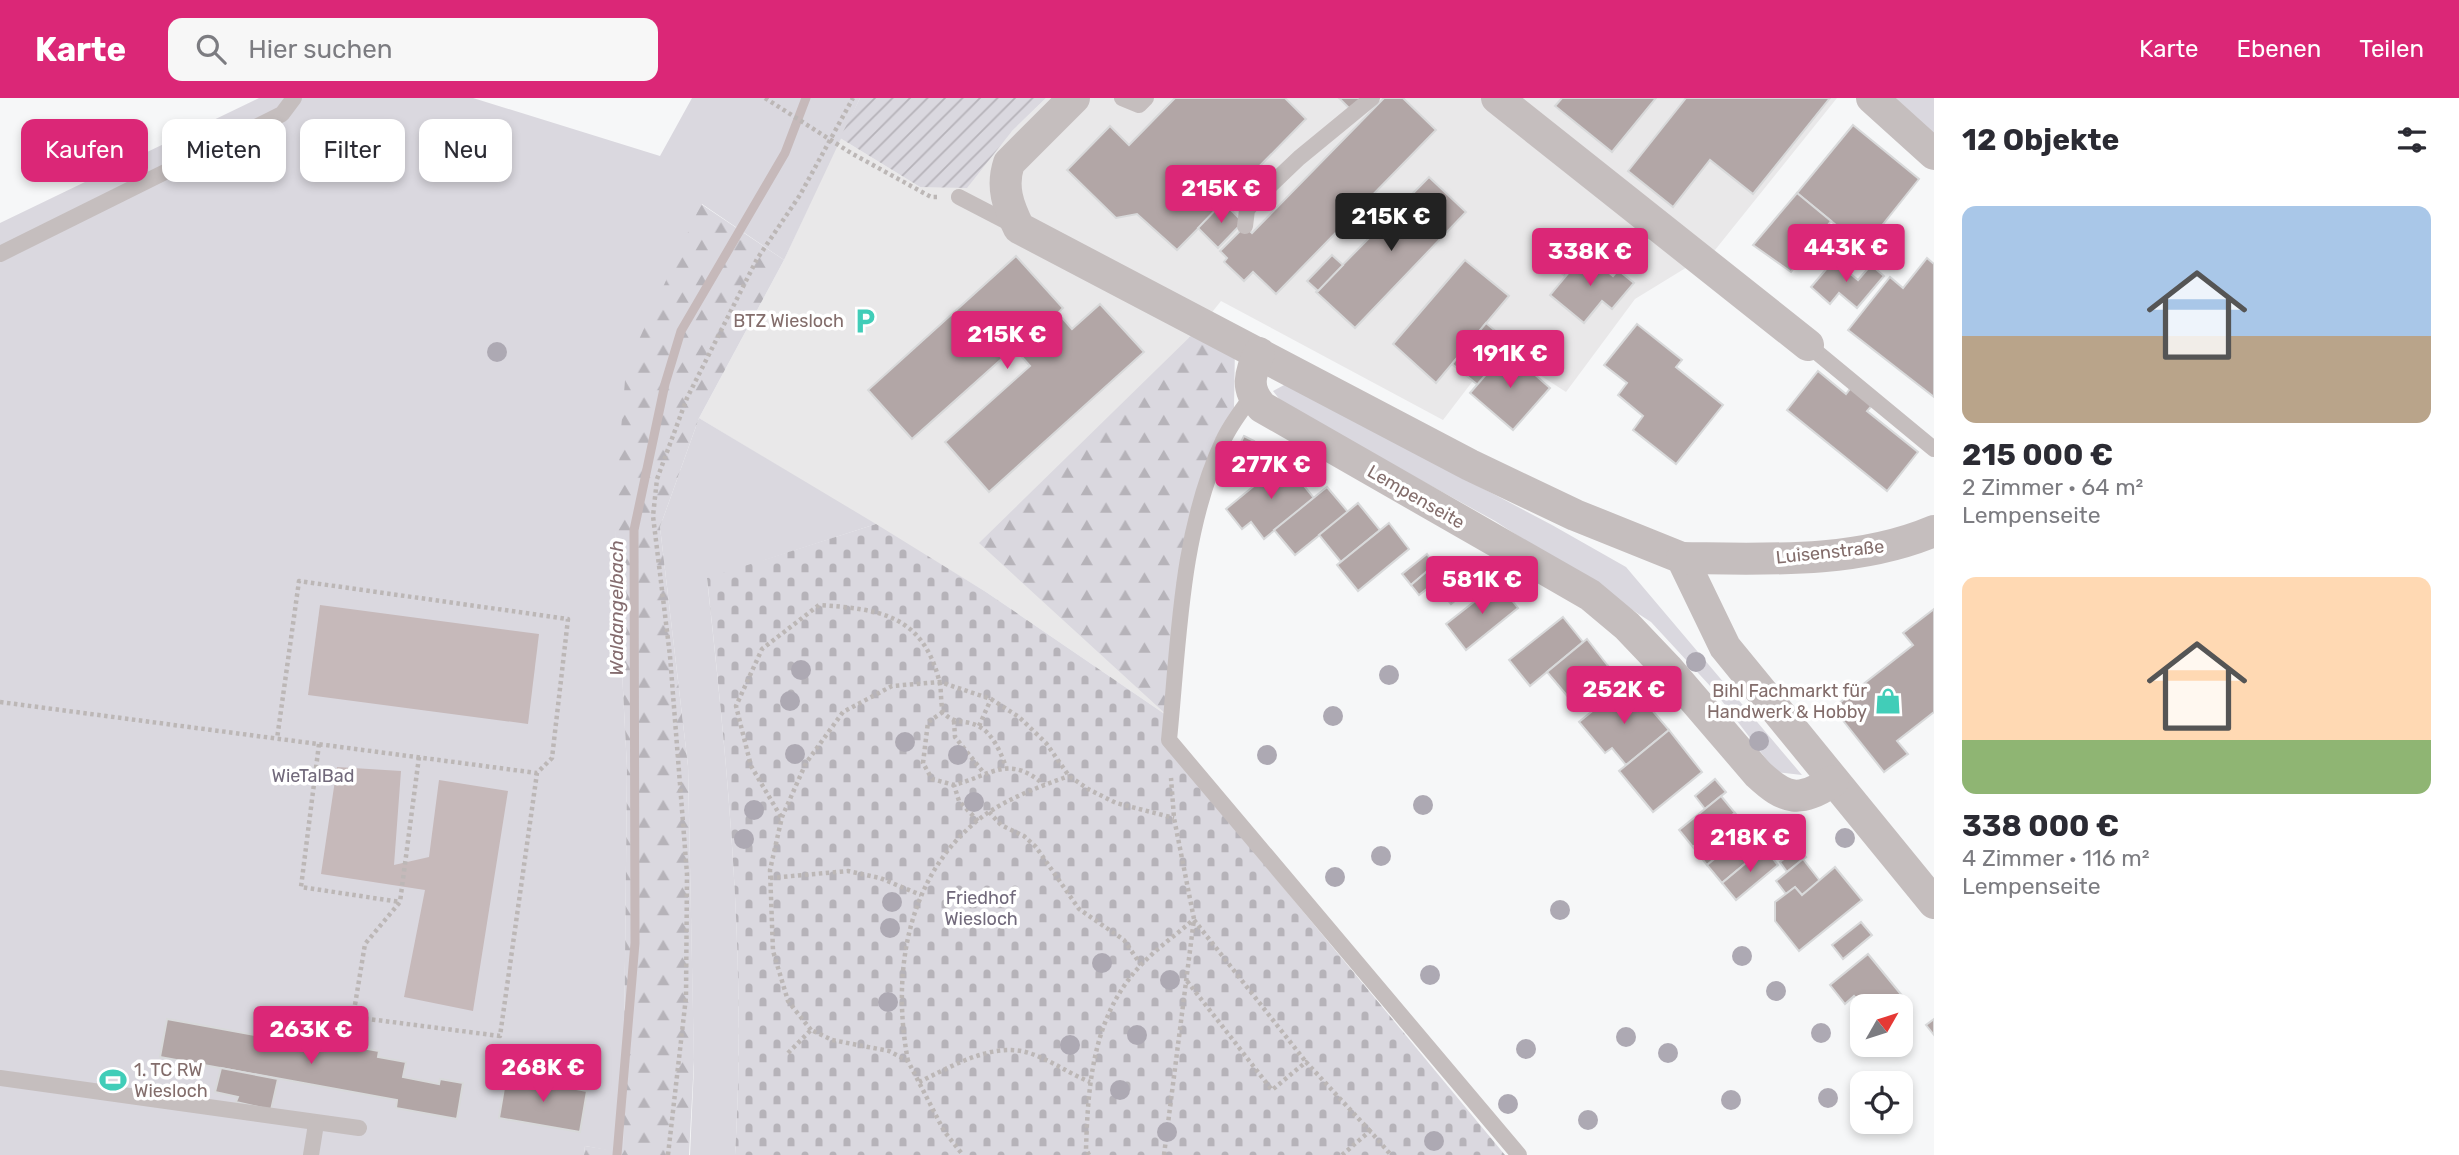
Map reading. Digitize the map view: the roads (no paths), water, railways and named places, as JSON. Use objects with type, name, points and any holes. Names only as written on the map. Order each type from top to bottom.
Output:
[{"type":"street","points":[[1074,98],[1009,163],[1005,177],[1005,193],[1019,228],[1517,487],[1575,515],[1682,558],[1725,647],[1934,903]]},
{"type":"street","points":[[1497,98],[1808,345]]},
{"type":"street","points":[[1872,98],[1934,154]]},
{"type":"street","points":[[1252,396],[1249,379],[1259,353]]},
{"type":"street","name":"Lempenseite","points":[[1252,396],[1262,407],[1331,449],[1590,595],[1635,635],[1758,774],[1779,793],[1796,797],[1819,790],[1833,781]]},
{"type":"street","name":"Luisenstraße","points":[[1682,558],[1794,559],[1905,543],[1934,531]]},
{"type":"lane","points":[[0,254],[282,114],[294,98]]},
{"type":"lane","points":[[1122,98],[1139,105],[1146,98]]},
{"type":"lane","points":[[1245,226],[1247,211],[1256,199],[1299,158],[1372,98]]},
{"type":"lane","points":[[959,197],[1019,228]]},
{"type":"lane","points":[[1808,345],[1934,449]]},
{"type":"lane","points":[[1252,396],[1223,439],[1198,507],[1184,593],[1169,740],[1519,1155]]},
{"type":"lane","points":[[0,1078],[359,1128]]},
{"type":"lane","points":[[311,1155],[316,1124]]},
{"type":"waterway","name":"Waldangelbach","points":[[617,1155],[635,943],[634,530],[665,384],[681,331],[785,153],[806,98]]},
{"type":"place","name":"BTZ Wiesloch","points":[[865,321]]},
{"type":"place","name":"Bihl Fachmarkt für Handwerk & Hobby","points":[[1888,701]]},
{"type":"place","name":"1. TC RW Wiesloch","points":[[113,1080]]},
{"type":"park label","name":"WieTalBad","points":[[313,776]]},
{"type":"park label","name":"Friedhof Wiesloch","points":[[981,908]]}]
